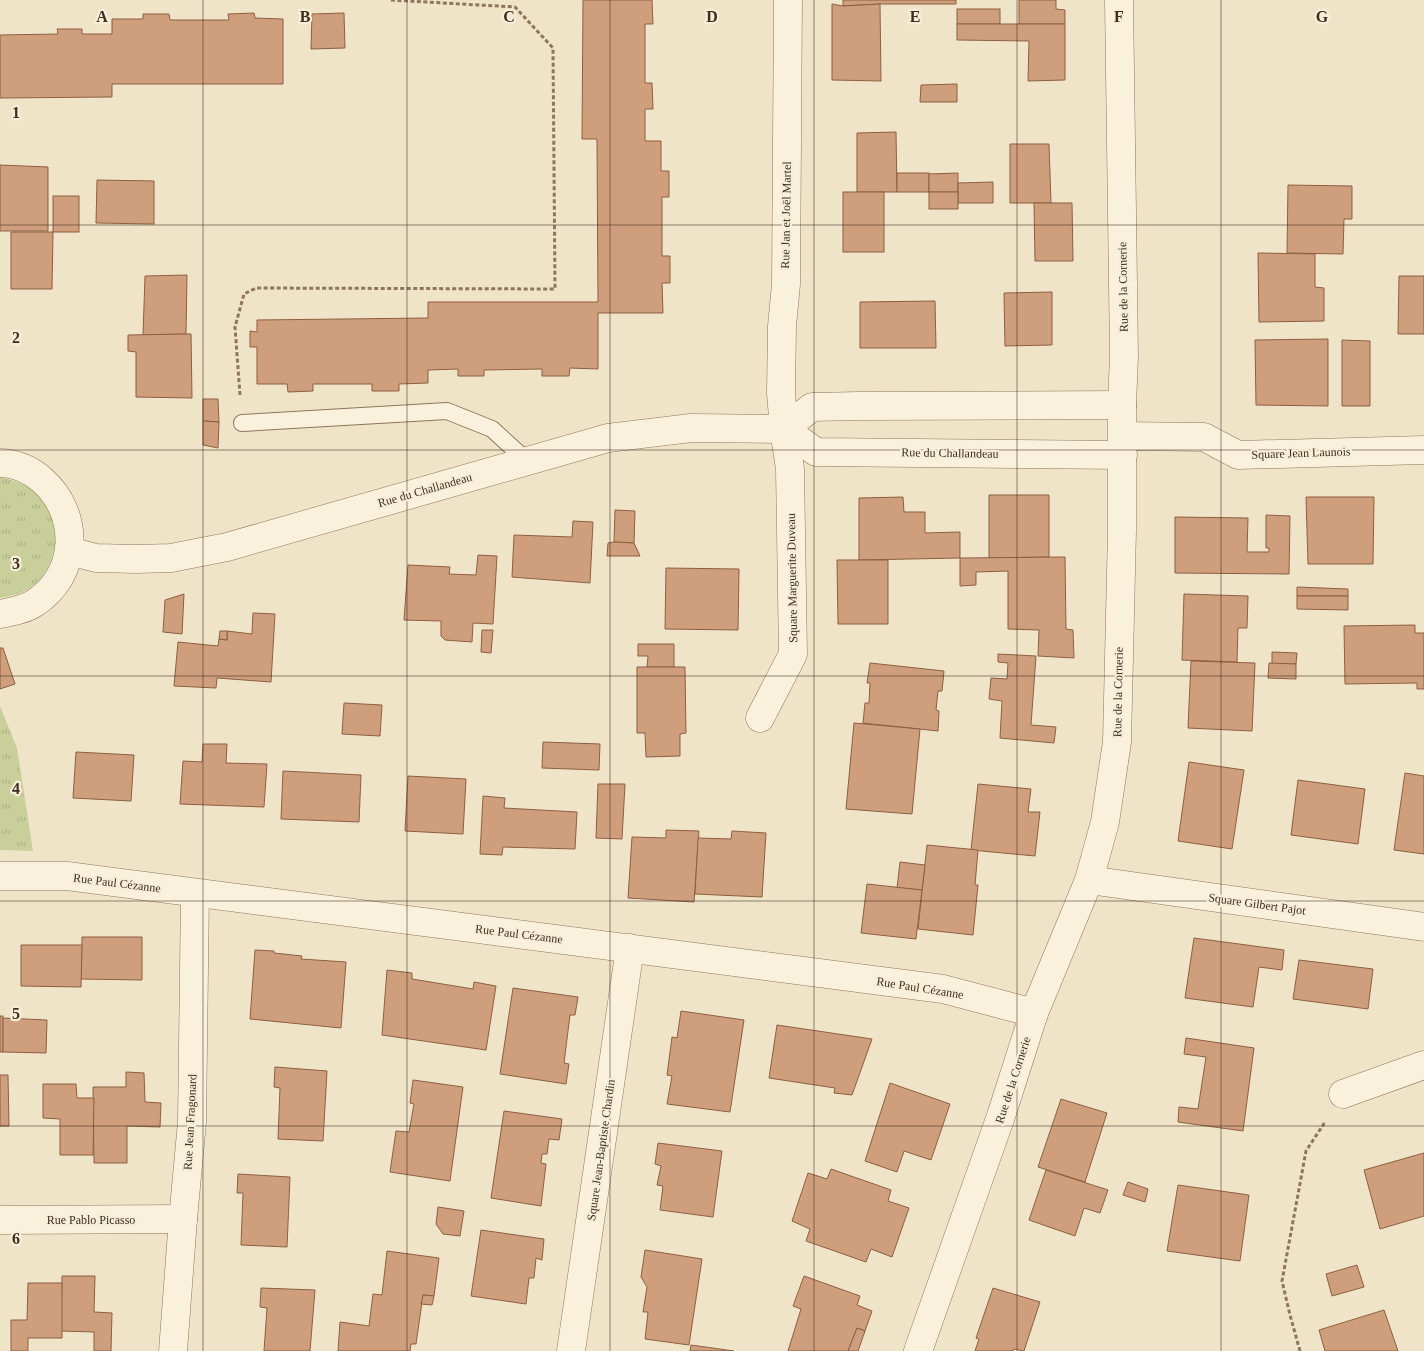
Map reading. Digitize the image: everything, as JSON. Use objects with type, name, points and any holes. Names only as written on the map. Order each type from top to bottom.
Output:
[{"type":"street","name":"Rue Jan et Joël Martel","points":[[784,430],[781,392],[782,326],[786,284],[788,0]]},
{"type":"street","name":"Rue de la Cornerie","points":[[918,1351],[1001,1116],[1034,1013],[1089,880],[1105,822],[1117,742],[1124,356],[1119,0]]},
{"type":"street","points":[[784,430],[812,407],[1122,405]]},
{"type":"street","name":"Rue du Challandeau","points":[[69,551],[96,558],[136,559],[171,558],[217,549],[608,438],[691,428],[784,430],[816,452],[1123,445]]},
{"type":"street","name":"Square Marguerite Duveau","points":[[760,718],[793,654],[790,469],[784,430]]},
{"type":"street","name":"Square Jean Launois","points":[[1123,445],[1204,437],[1238,455],[1424,450]]},
{"type":"street","points":[[0,463],[21,467],[36,475],[50,486],[60,500],[67,516],[70,533],[69,551],[65,567],[57,582],[46,594],[32,604],[17,611],[0,614]]},
{"type":"street","name":"Rue Paul Cézanne","points":[[0,876],[67,876],[943,989],[1034,1013]]},
{"type":"street","name":"Square Gilbert Pajot","points":[[1089,880],[1424,927]]},
{"type":"street","name":"Rue Jean Fragonard","points":[[173,1351],[192,1122],[195,893]]},
{"type":"street","name":"Square Jean-Baptiste Chardin","points":[[571,1351],[630,948]]},
{"type":"street","points":[[1343,1094],[1424,1065]]},
{"type":"street","name":"Rue Pablo Picasso","points":[[0,1220],[183,1219]]},
{"type":"lane","points":[[242,423],[447,411],[492,429],[526,461]]},
{"type":"path","points":[[242,423],[235,327],[244,294],[256,288],[555,289],[553,48],[515,7],[390,0]]},
{"type":"path","points":[[1300,1351],[1282,1281],[1306,1151],[1343,1094]]},
{"type":"green space","points":[[0,477],[27,487],[44,501],[54,525],[55,538],[54,551],[50,563],[44,574],[35,584],[23,592],[0,598]]},
{"type":"green space","points":[[0,706],[17,748],[33,851],[0,850]]},
{"type":"building","points":[[583,0],[652,0],[653,24],[645,24],[645,83],[652,83],[653,109],[645,109],[645,141],[661,141],[661,171],[669,171],[669,197],[662,197],[662,256],[670,256],[670,283],[662,283],[663,313],[598,313],[598,369],[570,368],[569,376],[542,376],[542,369],[484,370],[484,376],[458,376],[458,369],[428,370],[428,383],[399,384],[399,391],[372,391],[372,384],[313,384],[313,391],[288,392],[287,384],[257,384],[257,347],[250,347],[250,331],[257,332],[257,320],[428,318],[428,302],[598,302],[597,139],[582,139]]},
{"type":"building","points":[[843,0],[956,0],[956,4],[843,6]]},
{"type":"building","points":[[1019,0],[1056,0],[1056,9],[1065,10],[1065,24],[1019,24]]},
{"type":"building","points":[[832,4],[843,6],[880,4],[881,81],[832,80]]},
{"type":"building","points":[[957,9],[1000,9],[1000,24],[957,24]]},
{"type":"building","points":[[254,13],[255,18],[283,19],[283,84],[112,84],[112,97],[0,98],[0,35],[58,34],[57,29],[82,29],[82,34],[112,34],[112,19],[143,19],[143,14],[169,14],[170,20],[229,20],[228,14]]},
{"type":"building","points":[[344,13],[345,48],[311,49],[312,14]]},
{"type":"building","points":[[957,24],[1065,24],[1065,80],[1028,81],[1029,41],[957,40]]},
{"type":"building","points":[[957,84],[957,102],[920,102],[921,85]]},
{"type":"building","points":[[896,132],[897,192],[857,192],[857,133]]},
{"type":"building","points":[[1010,144],[1049,144],[1051,203],[1010,203]]},
{"type":"building","points":[[0,165],[48,167],[48,231],[0,231]]},
{"type":"building","points":[[897,173],[929,173],[929,192],[897,192]]},
{"type":"building","points":[[958,173],[958,192],[929,192],[929,174]]},
{"type":"building","points":[[97,180],[154,181],[154,224],[96,223]]},
{"type":"building","points":[[993,182],[993,203],[958,203],[958,183]]},
{"type":"building","points":[[1288,185],[1352,186],[1352,219],[1344,219],[1343,254],[1287,253]]},
{"type":"building","points":[[843,192],[884,192],[884,252],[843,252]]},
{"type":"building","points":[[929,192],[958,192],[958,209],[929,209]]},
{"type":"building","points":[[53,196],[79,196],[79,232],[53,232]]},
{"type":"building","points":[[1034,203],[1072,203],[1073,261],[1035,261]]},
{"type":"building","points":[[11,232],[53,232],[52,289],[11,289]]},
{"type":"building","points":[[1258,253],[1315,254],[1315,287],[1324,288],[1324,321],[1259,322]]},
{"type":"building","points":[[187,275],[186,334],[143,335],[145,276]]},
{"type":"building","points":[[1399,276],[1424,276],[1424,334],[1398,334]]},
{"type":"building","points":[[1052,292],[1052,345],[1005,346],[1004,293]]},
{"type":"building","points":[[935,301],[936,348],[860,348],[860,302]]},
{"type":"building","points":[[191,334],[192,398],[136,397],[136,352],[128,351],[128,335]]},
{"type":"building","points":[[1328,339],[1328,406],[1256,405],[1255,340]]},
{"type":"building","points":[[1342,340],[1370,341],[1370,406],[1342,406]]},
{"type":"building","points":[[203,399],[218,399],[219,422],[203,421]]},
{"type":"building","points":[[203,421],[219,422],[218,448],[203,445]]},
{"type":"building","points":[[989,495],[1049,495],[1049,557],[989,558]]},
{"type":"building","points":[[903,497],[904,512],[925,512],[925,533],[960,532],[960,558],[859,560],[859,498]]},
{"type":"building","points":[[1306,497],[1374,497],[1373,564],[1308,564]]},
{"type":"building","points":[[615,510],[635,511],[634,543],[614,542]]},
{"type":"building","points":[[1266,515],[1290,516],[1289,574],[1175,573],[1175,517],[1248,518],[1247,552],[1269,552],[1269,548],[1266,548]]},
{"type":"building","points":[[573,521],[593,522],[590,583],[512,577],[514,535],[572,537]]},
{"type":"building","points":[[608,543],[634,543],[640,556],[607,556]]},
{"type":"building","points":[[478,555],[497,556],[493,624],[473,623],[472,642],[445,640],[441,636],[441,621],[404,620],[408,565],[450,567],[449,574],[476,575]]},
{"type":"building","points":[[1065,557],[1066,629],[1073,630],[1074,658],[1038,656],[1039,630],[1008,629],[1008,571],[976,572],[976,585],[960,586],[960,558]]},
{"type":"building","points":[[837,560],[888,560],[888,624],[838,624]]},
{"type":"building","points":[[666,568],[739,569],[738,630],[665,629]]},
{"type":"building","points":[[1297,587],[1348,589],[1348,596],[1297,596]]},
{"type":"building","points":[[184,594],[182,634],[163,632],[165,600]]},
{"type":"building","points":[[1184,594],[1248,596],[1247,628],[1238,628],[1237,662],[1182,660]]},
{"type":"building","points":[[1297,596],[1348,596],[1348,610],[1297,609]]},
{"type":"building","points":[[253,613],[275,614],[271,682],[217,678],[216,688],[174,686],[178,642],[218,646],[219,639],[227,640],[227,631],[252,634]]},
{"type":"building","points":[[1415,625],[1415,633],[1424,633],[1424,689],[1417,689],[1417,683],[1345,684],[1344,626]]},
{"type":"building","points":[[482,630],[493,630],[491,653],[481,652]]},
{"type":"building","points":[[220,631],[227,631],[227,640],[219,639]]},
{"type":"building","points":[[638,644],[674,644],[674,667],[647,667],[648,656],[638,656]]},
{"type":"building","points":[[0,648],[3,648],[15,684],[0,689]]},
{"type":"building","points":[[1272,652],[1297,653],[1296,664],[1272,664]]},
{"type":"building","points":[[998,654],[1036,656],[1031,725],[1056,727],[1054,743],[1000,738],[1002,701],[989,699],[991,678],[1007,679],[1008,663],[998,662]]},
{"type":"building","points":[[1191,661],[1255,663],[1252,731],[1188,728]]},
{"type":"building","points":[[870,663],[944,671],[942,691],[938,691],[936,710],[939,711],[938,731],[863,723],[865,703],[869,703],[870,683],[867,683]]},
{"type":"building","points":[[1269,663],[1296,664],[1296,679],[1268,678]]},
{"type":"building","points":[[637,667],[685,667],[686,733],[680,734],[680,756],[646,757],[645,733],[637,733]]},
{"type":"building","points":[[344,703],[382,705],[380,736],[342,734]]},
{"type":"building","points":[[854,723],[920,729],[912,814],[846,809]]},
{"type":"building","points":[[543,742],[600,744],[599,770],[542,768]]},
{"type":"building","points":[[203,744],[227,744],[226,763],[267,764],[264,807],[180,804],[183,761],[202,762]]},
{"type":"building","points":[[76,752],[134,755],[131,801],[73,798]]},
{"type":"building","points":[[1189,762],[1244,770],[1232,849],[1178,841]]},
{"type":"building","points":[[283,771],[361,775],[359,822],[281,819]]},
{"type":"building","points":[[1405,773],[1424,776],[1424,854],[1394,850]]},
{"type":"building","points":[[408,776],[466,779],[463,834],[405,831]]},
{"type":"building","points":[[1298,780],[1365,789],[1358,844],[1291,835]]},
{"type":"building","points":[[598,784],[625,784],[622,839],[596,838]]},
{"type":"building","points":[[978,784],[1031,789],[1028,812],[1040,812],[1035,856],[971,850]]},
{"type":"building","points":[[483,796],[505,798],[504,808],[577,812],[575,849],[503,847],[502,855],[480,854]]},
{"type":"building","points":[[666,830],[699,831],[694,902],[628,898],[632,837],[666,838]]},
{"type":"building","points":[[732,831],[766,833],[762,897],[695,894],[698,838],[731,839]]},
{"type":"building","points":[[927,845],[978,850],[975,885],[978,885],[973,935],[918,929]]},
{"type":"building","points":[[900,862],[925,865],[922,890],[897,888]]},
{"type":"building","points":[[867,884],[922,890],[916,939],[861,933]]},
{"type":"building","points":[[82,937],[142,937],[142,980],[81,979]]},
{"type":"building","points":[[1194,938],[1284,950],[1282,970],[1259,967],[1253,1007],[1185,998]]},
{"type":"building","points":[[21,945],[82,945],[81,987],[21,986]]},
{"type":"building","points":[[255,950],[302,956],[301,959],[346,962],[341,1028],[250,1019]]},
{"type":"building","points":[[1299,960],[1373,969],[1368,1009],[1293,999]]},
{"type":"building","points":[[387,970],[412,973],[412,979],[473,989],[474,982],[496,986],[486,1050],[382,1035]]},
{"type":"building","points":[[513,988],[578,997],[575,1015],[570,1015],[564,1063],[569,1064],[566,1084],[500,1074]]},
{"type":"building","points":[[681,1011],[744,1020],[730,1112],[667,1104],[672,1076],[667,1075],[672,1037],[677,1038]]},
{"type":"building","points":[[0,1016],[3,1016],[3,1052],[0,1052]]},
{"type":"building","points":[[3,1018],[47,1020],[46,1053],[3,1052]]},
{"type":"building","points":[[777,1025],[872,1039],[852,1095],[834,1093],[835,1088],[769,1078]]},
{"type":"building","points":[[1186,1038],[1254,1048],[1243,1131],[1178,1122],[1179,1107],[1198,1109],[1206,1057],[1184,1054]]},
{"type":"building","points":[[275,1067],[327,1071],[323,1141],[278,1139],[280,1088],[274,1087]]},
{"type":"building","points":[[126,1072],[144,1073],[145,1102],[161,1103],[160,1127],[127,1126],[127,1163],[94,1163],[93,1087],[126,1087]]},
{"type":"building","points":[[0,1075],[8,1075],[9,1126],[0,1126]]},
{"type":"building","points":[[413,1080],[463,1087],[450,1181],[390,1172],[396,1131],[409,1132],[414,1104],[410,1103]]},
{"type":"building","points":[[890,1083],[950,1104],[931,1160],[904,1151],[897,1172],[865,1161]]},
{"type":"building","points":[[43,1084],[76,1084],[77,1098],[94,1098],[93,1155],[60,1155],[60,1119],[43,1118]]},
{"type":"building","points":[[1061,1099],[1107,1113],[1085,1182],[1038,1167]]},
{"type":"building","points":[[504,1111],[562,1119],[559,1140],[549,1139],[547,1154],[542,1154],[541,1163],[546,1164],[541,1206],[491,1198]]},
{"type":"building","points":[[658,1143],[722,1151],[713,1217],[660,1210],[663,1186],[657,1185],[661,1166],[655,1164]]},
{"type":"building","points":[[1424,1153],[1424,1216],[1380,1229],[1364,1170]]},
{"type":"building","points":[[831,1169],[891,1190],[888,1201],[909,1208],[892,1257],[871,1249],[866,1262],[806,1241],[810,1229],[792,1221],[808,1173],[827,1179]]},
{"type":"building","points":[[1046,1170],[1108,1190],[1100,1213],[1084,1208],[1075,1236],[1029,1220]]},
{"type":"building","points":[[238,1174],[290,1177],[287,1247],[241,1245],[243,1193],[237,1193]]},
{"type":"building","points":[[1128,1182],[1148,1189],[1145,1202],[1123,1195]]},
{"type":"building","points":[[1178,1185],[1249,1195],[1240,1261],[1167,1251]]},
{"type":"building","points":[[438,1207],[464,1211],[460,1236],[443,1234],[436,1224]]},
{"type":"building","points":[[481,1230],[544,1239],[542,1260],[536,1258],[534,1278],[529,1278],[526,1304],[471,1296]]},
{"type":"building","points":[[645,1250],[702,1259],[689,1345],[645,1339],[648,1312],[643,1312],[647,1287],[641,1277]]},
{"type":"building","points":[[387,1251],[439,1258],[434,1296],[423,1295],[416,1344],[411,1344],[410,1351],[338,1351],[340,1322],[369,1326],[373,1294],[382,1295]]},
{"type":"building","points":[[1357,1265],[1364,1287],[1332,1296],[1326,1274]]},
{"type":"building","points":[[62,1276],[95,1276],[94,1312],[112,1313],[111,1351],[94,1351],[94,1332],[61,1331]]},
{"type":"building","points":[[804,1276],[860,1296],[857,1305],[872,1311],[865,1331],[857,1328],[848,1351],[788,1351],[801,1309],[793,1306]]},
{"type":"building","points":[[28,1283],[62,1283],[62,1338],[28,1338],[28,1351],[11,1351],[11,1320],[27,1320]]},
{"type":"building","points":[[261,1288],[315,1290],[310,1351],[264,1351],[267,1308],[260,1307]]},
{"type":"building","points":[[993,1288],[1040,1302],[1024,1351],[1014,1349],[1013,1351],[975,1351],[979,1339],[976,1338]]},
{"type":"building","points":[[423,1295],[434,1296],[432,1305],[421,1304]]},
{"type":"building","points":[[1384,1310],[1398,1351],[1325,1351],[1319,1330]]},
{"type":"building","points":[[857,1328],[865,1331],[858,1351],[848,1351]]},
{"type":"building","points":[[691,1345],[734,1351],[690,1351]]}]
